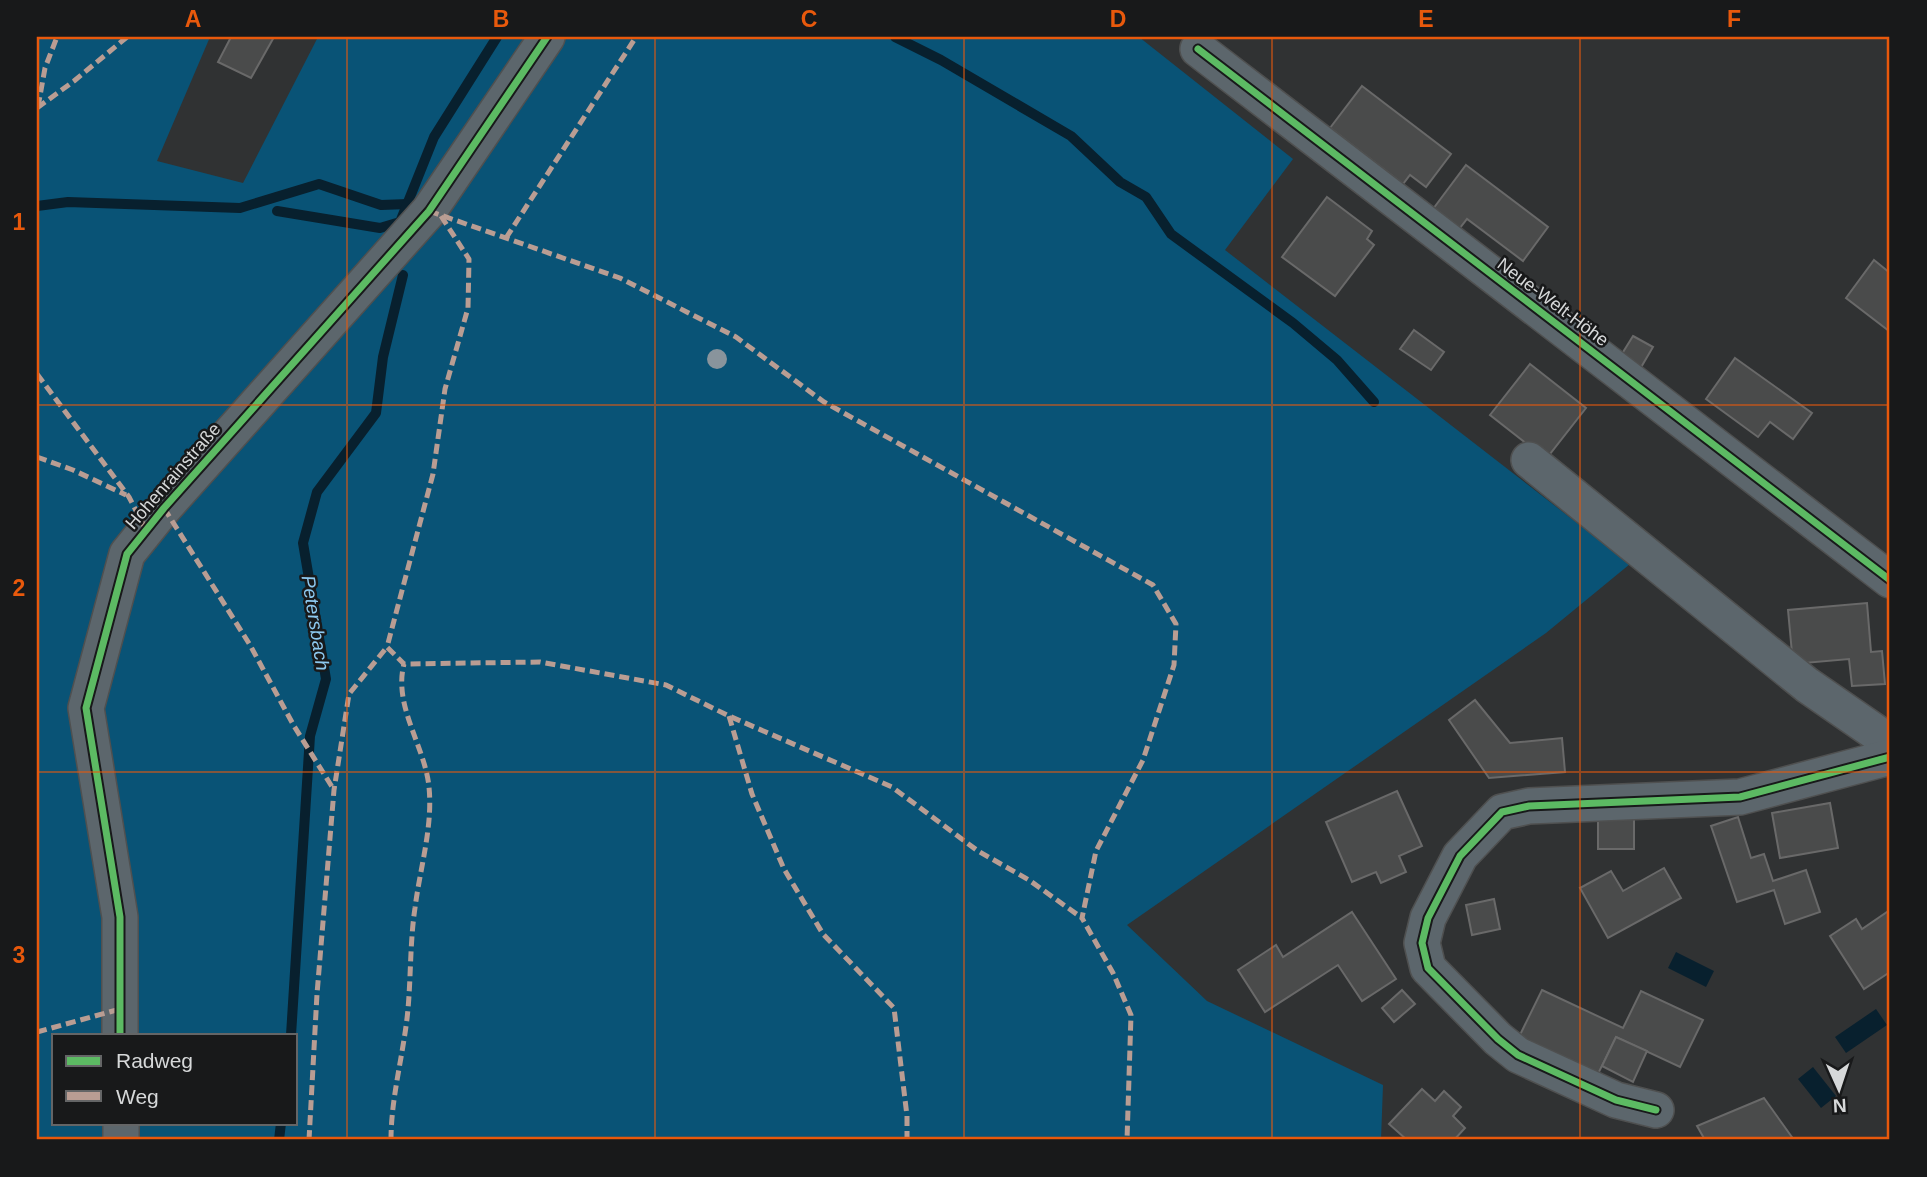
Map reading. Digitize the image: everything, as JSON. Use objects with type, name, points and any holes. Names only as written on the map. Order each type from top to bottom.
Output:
[{"type":"street","name":"Hohenrainstraße","points":[[120,1034],[120,917],[86,708],[127,554],[164,508],[429,211],[547,37]]},
{"type":"street","name":"Neue-Welt-Höhe","points":[[1198,49],[1890,580]]},
{"type":"street","points":[[1529,460],[1807,685],[1890,745]]},
{"type":"street","points":[[1656,1110],[1616,1100],[1518,1055],[1498,1039],[1428,968],[1422,943],[1429,918],[1460,856],[1502,812],[1529,806],[1740,797],[1890,757]]},
{"type":"shaded area","points":[[37,37],[210,37],[157,161],[243,183],[318,37],[1139,37],[1293,159],[1225,250],[1630,564],[1546,633],[1127,925],[1207,1001],[1383,1085],[1381,1140],[37,1140]]},
{"type":"shaded area","points":[[1676,952],[1714,971],[1706,987],[1668,968]]},
{"type":"shaded area","points":[[1876,1009],[1887,1025],[1846,1053],[1835,1037]]},
{"type":"shaded area","points":[[1813,1067],[1836,1096],[1821,1108],[1798,1079]]},
{"type":"building","points":[[231,37],[274,37],[251,78],[218,62]]},
{"type":"building","points":[[1362,86],[1451,154],[1426,187],[1410,175],[1403,184],[1330,128]]},
{"type":"building","points":[[1466,165],[1548,227],[1523,261],[1467,219],[1456,233],[1430,213]]},
{"type":"building","points":[[1327,197],[1372,231],[1367,239],[1374,245],[1335,296],[1282,257]]},
{"type":"building","points":[[1874,260],[1890,273],[1889,331],[1846,298]]},
{"type":"building","points":[[1414,330],[1444,352],[1431,370],[1400,349]]},
{"type":"building","points":[[1633,336],[1653,347],[1640,369],[1620,357]]},
{"type":"building","points":[[1735,358],[1812,413],[1793,439],[1770,422],[1758,437],[1706,399]]},
{"type":"building","points":[[1530,364],[1586,408],[1546,459],[1490,415]]},
{"type":"building","points":[[1867,603],[1871,652],[1882,651],[1885,684],[1852,686],[1849,659],[1793,664],[1788,610]]},
{"type":"building","points":[[1475,700],[1510,743],[1562,738],[1565,772],[1489,778],[1449,720]]},
{"type":"building","points":[[1397,791],[1422,846],[1399,856],[1406,872],[1381,883],[1376,872],[1352,882],[1326,822]]},
{"type":"building","points":[[1830,803],[1838,848],[1780,858],[1772,813]]},
{"type":"building","points":[[1598,815],[1634,815],[1634,849],[1598,849]]},
{"type":"building","points":[[1738,817],[1751,858],[1764,854],[1773,881],[1806,870],[1820,912],[1785,924],[1774,890],[1737,902],[1711,826]]},
{"type":"building","points":[[1664,868],[1681,898],[1608,938],[1580,888],[1611,871],[1623,891]]},
{"type":"building","points":[[1494,899],[1500,929],[1472,935],[1466,905]]},
{"type":"building","points":[[1890,910],[1890,972],[1864,989],[1830,936],[1856,919],[1862,929]]},
{"type":"building","points":[[1352,912],[1396,979],[1362,1001],[1338,965],[1265,1012],[1238,970],[1276,945],[1283,957]]},
{"type":"building","points":[[1402,990],[1415,1004],[1394,1022],[1382,1008]]},
{"type":"building","points":[[1542,990],[1623,1028],[1641,991],[1703,1020],[1680,1067],[1616,1037],[1596,1078],[1517,1041]]},
{"type":"building","points":[[1616,1037],[1647,1051],[1633,1082],[1602,1066]]},
{"type":"building","points":[[1422,1089],[1435,1101],[1444,1091],[1461,1107],[1453,1116],[1465,1128],[1454,1140],[1407,1140],[1389,1124]]},
{"type":"building","points":[[1764,1098],[1794,1140],[1705,1140],[1697,1126]]},
{"type":"waterway","name":"Petersbach","points":[[277,211],[380,228],[400,222],[434,137],[497,37]]},
{"type":"waterway","points":[[895,37],[941,60],[1071,136],[1120,182],[1146,197],[1171,234],[1293,323],[1337,360],[1374,402]]},
{"type":"waterway","points":[[37,206],[68,202],[240,208],[319,184],[381,205],[408,204]]},
{"type":"waterway","name":"Petersbach","points":[[291,1034],[310,736],[326,679],[303,543],[317,492],[376,413],[383,357],[403,275]]},
{"type":"waterway","name":"Petersbach","points":[[279,1140],[281,1124]]},
{"type":"marked path","points":[[38,107],[45,68],[57,37]]},
{"type":"marked path","points":[[37,108],[127,37]]},
{"type":"marked path","points":[[506,238],[636,37]]},
{"type":"marked path","points":[[429,211],[620,278],[736,337],[824,402],[1153,585],[1176,624],[1174,665],[1143,760],[1096,851],[1082,918],[1113,973],[1131,1015],[1127,1140]]},
{"type":"marked path","points":[[441,216],[469,259],[468,308],[445,389],[433,474],[387,647],[404,664],[540,662],[666,685],[729,716],[892,787],[978,851],[1029,880],[1082,918]]},
{"type":"marked path","points":[[37,374],[129,497],[146,530]]},
{"type":"marked path","points":[[37,457],[73,470],[126,495]]},
{"type":"marked path","points":[[164,508],[250,645],[294,726],[334,790]]},
{"type":"marked path","points":[[309,1140],[317,994],[334,790],[349,694],[387,647]]},
{"type":"marked path","points":[[391,1140],[393,1107],[408,1009],[413,920],[428,832],[430,802],[422,756],[406,711],[402,680],[404,664]]},
{"type":"marked path","points":[[729,716],[752,794],[784,869],[823,934],[894,1008],[907,1116],[907,1140]]},
{"type":"marked path","points":[[37,1032],[120,1009]]},
{"type":"cycle path","points":[[120,1034],[120,917],[86,708],[127,554],[164,508],[429,211],[547,37]]},
{"type":"cycle path","points":[[1198,49],[1890,580]]},
{"type":"cycle path","points":[[1656,1110],[1616,1100],[1518,1055],[1498,1039],[1428,968],[1422,943],[1428,918],[1460,856],[1502,812],[1529,806],[1740,797],[1890,757]]}]
